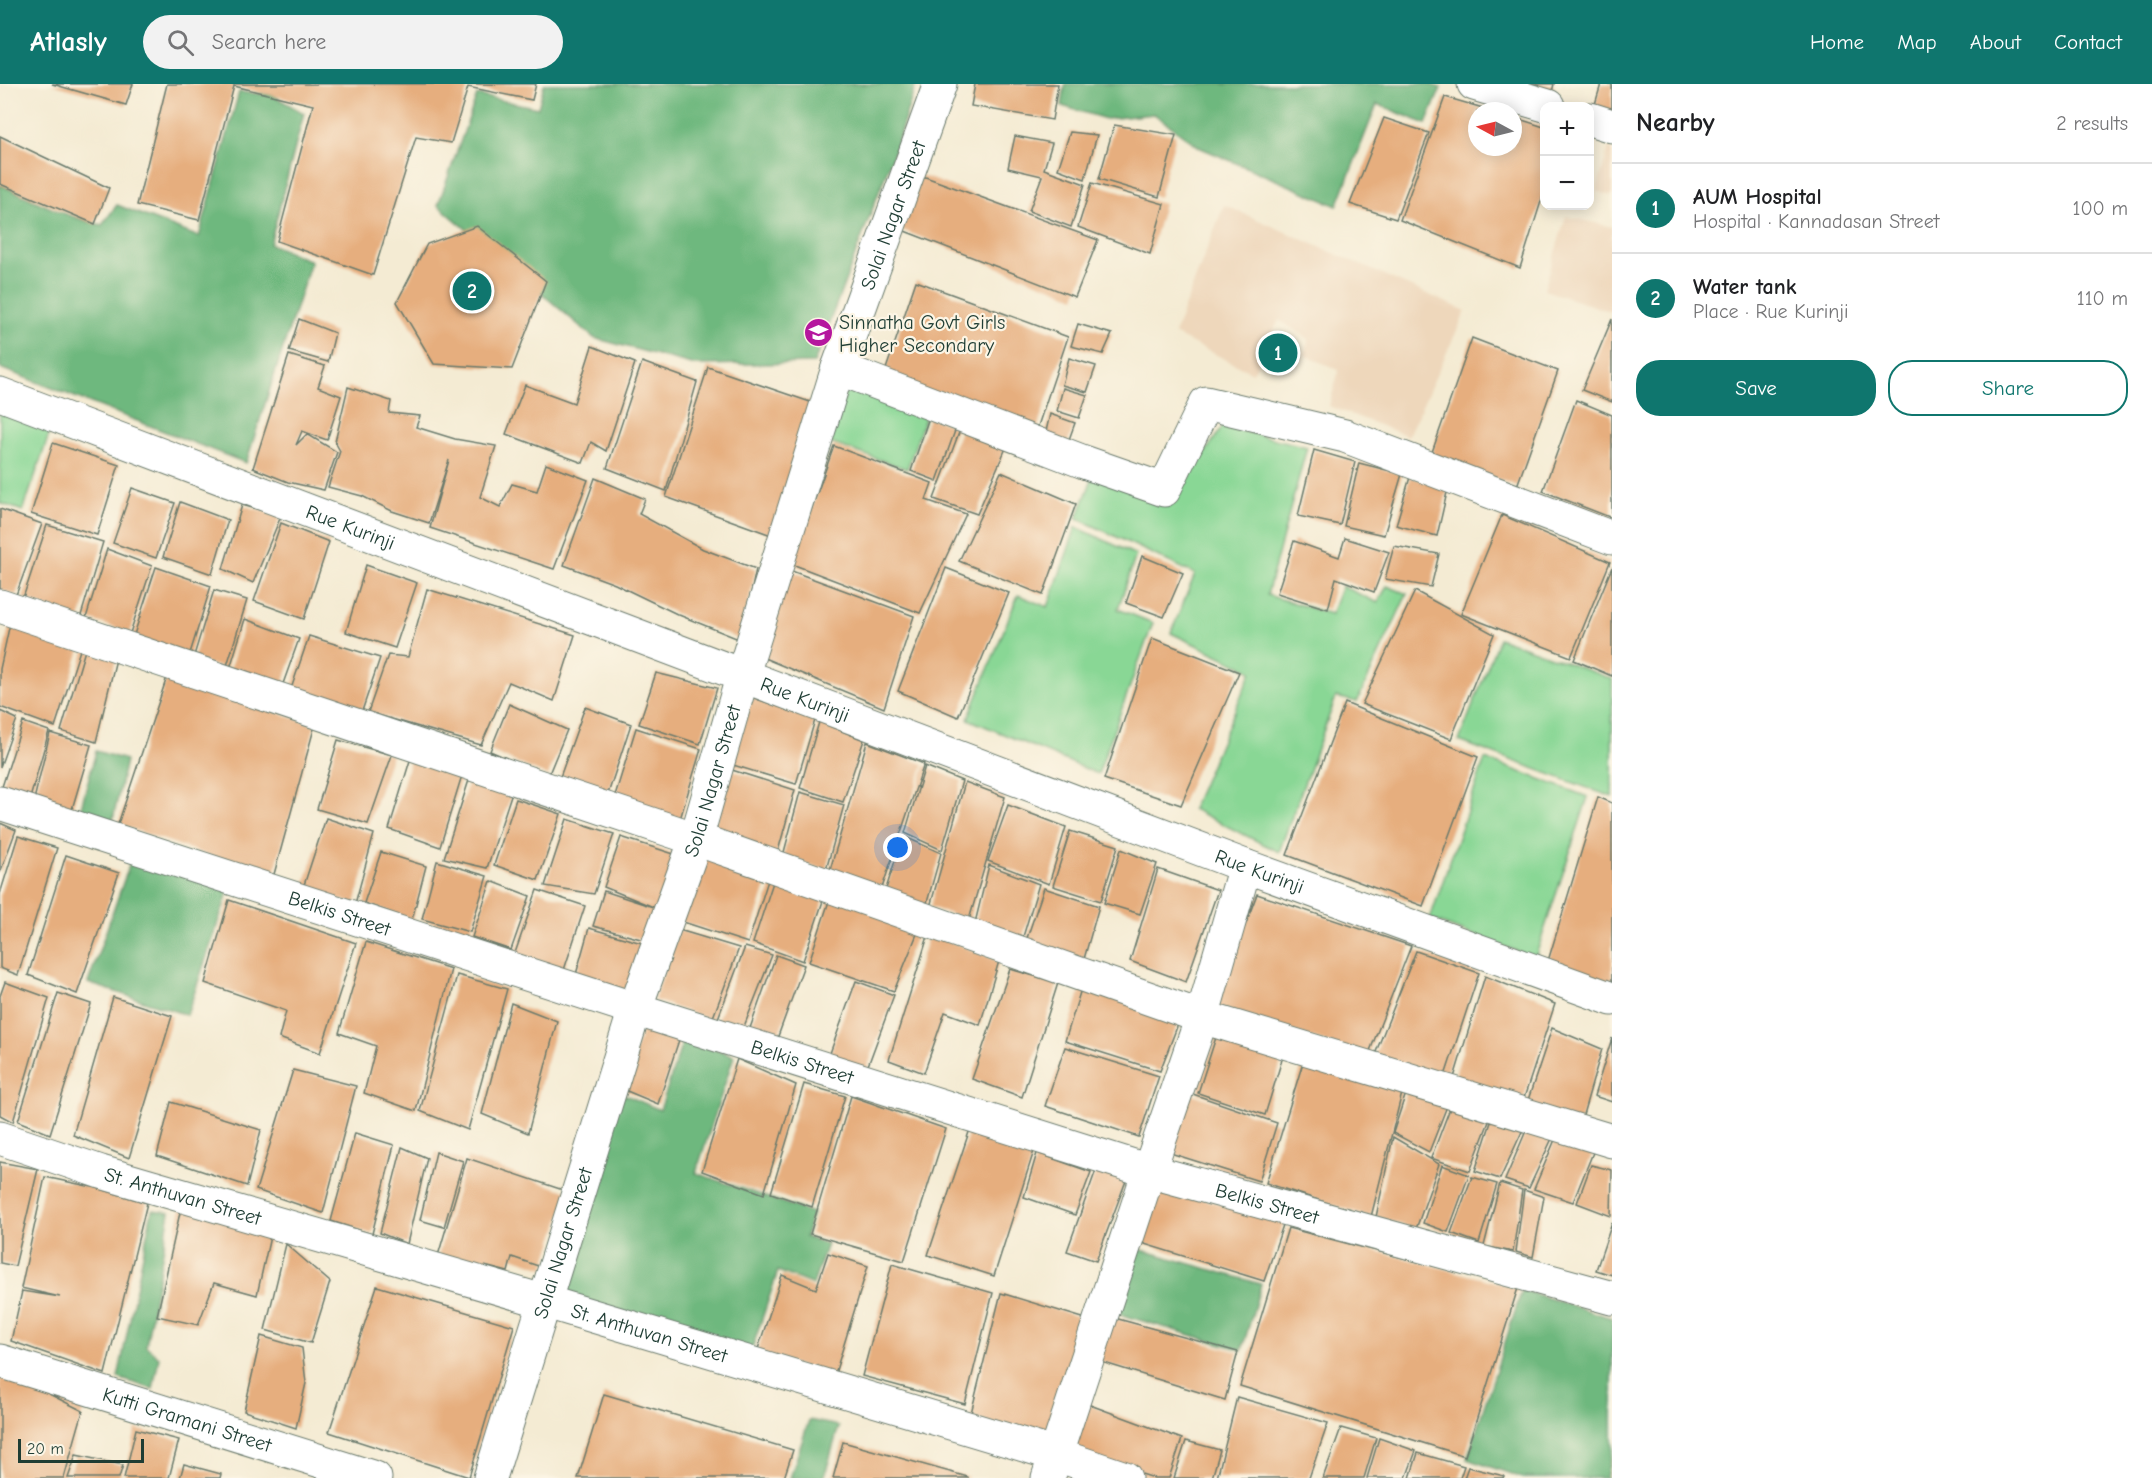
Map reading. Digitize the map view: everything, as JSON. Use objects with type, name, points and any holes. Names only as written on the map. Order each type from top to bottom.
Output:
[{"type":"street","name":"Solai Nagar Street","points":[[490,1478],[634,1009],[696,840],[743,674],[838,368],[940,84]]},
{"type":"street","points":[[1474,84],[1540,104]]},
{"type":"street","points":[[1594,120],[1612,126]]},
{"type":"street","points":[[838,368],[1084,462],[1164,490],[1206,403],[1345,435],[1612,538]]},
{"type":"street","name":"Rue Kurinji","points":[[0,394],[1245,866],[1612,999]]},
{"type":"street","points":[[0,606],[696,840],[1202,1017],[1612,1141]]},
{"type":"street","name":"Belkis Street","points":[[0,803],[634,1009],[1149,1171],[1612,1298]]},
{"type":"street","points":[[1051,1466],[1202,1017],[1245,866]]},
{"type":"street","name":"St. Anthuvan Street","points":[[0,1138],[101,1172],[543,1301],[1051,1466],[1125,1478]]},
{"type":"street","name":"Kutti Gramani Street","points":[[0,1361],[375,1478]]},
{"type":"shaded area","points":[[1609,147],[1612,148],[1612,196],[1596,191]]},
{"type":"shaded area","points":[[1224,205],[1466,311],[1408,436],[1329,406],[1339,370],[1304,355],[1309,339],[1279,320],[1253,373],[1174,334]]},
{"type":"shaded area","points":[[1566,216],[1612,227],[1612,312],[1544,290]]},
{"type":"green space","points":[[544,84],[916,84],[893,155],[814,363],[695,365],[594,338],[438,205],[477,95],[538,108]]},
{"type":"green space","points":[[1065,84],[1428,84],[1441,88],[1426,124],[1377,104],[1337,206],[1201,148],[1154,114],[1106,119],[1062,106]]},
{"type":"green space","points":[[239,92],[272,95],[304,113],[270,244],[311,261],[246,463],[0,368],[0,185],[89,222],[102,225],[117,205],[199,237]]},
{"type":"green space","points":[[849,381],[927,412],[907,469],[830,443]]},
{"type":"green space","points":[[0,404],[53,423],[23,511],[0,503]]},
{"type":"green space","points":[[1223,426],[1307,447],[1267,595],[1331,614],[1342,586],[1378,603],[1387,586],[1407,594],[1357,702],[1336,697],[1279,852],[1192,809],[1252,671],[1171,633],[1195,574],[1077,518],[1094,474],[1169,506]]},
{"type":"green space","points":[[1076,527],[1136,555],[1118,609],[1153,623],[1098,774],[968,719],[1018,595],[1048,607]]},
{"type":"green space","points":[[1499,638],[1612,679],[1612,797],[1459,741]]},
{"type":"green space","points":[[96,751],[126,760],[112,824],[79,815]]},
{"type":"green space","points":[[1485,759],[1588,797],[1535,958],[1430,919]]},
{"type":"green space","points":[[131,860],[230,887],[187,1015],[88,983]]},
{"type":"green space","points":[[684,1037],[734,1056],[696,1173],[813,1213],[805,1237],[827,1244],[813,1285],[778,1271],[751,1352],[553,1293],[619,1092],[660,1110]]},
{"type":"green space","points":[[152,1210],[170,1212],[146,1346],[159,1357],[153,1389],[118,1378]]},
{"type":"green space","points":[[1135,1248],[1261,1284],[1242,1350],[1112,1312]]},
{"type":"green space","points":[[1522,1290],[1612,1318],[1612,1450],[1606,1478],[1523,1478],[1467,1459]]},
{"type":"green space","points":[[809,1420],[839,1426],[824,1478],[790,1478]]},
{"type":"building","points":[[52,84],[133,84],[126,105]]},
{"type":"building","points":[[167,84],[536,84],[532,100],[468,87],[451,143],[416,137],[373,275],[277,241],[313,105],[234,86],[199,220],[137,205]]},
{"type":"building","points":[[975,84],[1058,84],[1052,120],[971,106]]},
{"type":"building","points":[[1529,84],[1554,84],[1552,92]]},
{"type":"building","points":[[1601,84],[1612,84],[1612,116],[1594,111]]},
{"type":"building","points":[[1445,97],[1468,104],[1468,156],[1522,156],[1522,120],[1540,126],[1540,205],[1520,268],[1400,220]]},
{"type":"building","points":[[1384,118],[1429,133],[1396,219],[1350,204]]},
{"type":"building","points":[[1114,125],[1176,135],[1159,197],[1099,179]]},
{"type":"building","points":[[1070,132],[1097,135],[1085,179],[1058,169]]},
{"type":"building","points":[[0,136],[109,188],[95,224],[0,184]]},
{"type":"building","points":[[1015,136],[1052,143],[1044,169],[1085,184],[1071,227],[1029,211],[1042,176],[1008,168]]},
{"type":"building","points":[[920,175],[1098,240],[1075,297],[902,230]]},
{"type":"building","points":[[1092,183],[1164,204],[1150,254],[1078,227]]},
{"type":"building","points":[[477,226],[546,281],[512,369],[434,364],[397,302],[427,244]]},
{"type":"building","points":[[916,281],[1068,337],[1037,429],[883,378]]},
{"type":"building","points":[[299,319],[335,333],[328,362],[289,351]]},
{"type":"building","points":[[1612,319],[1612,402],[1582,390]]},
{"type":"building","points":[[1078,324],[1112,334],[1103,354],[1071,346]]},
{"type":"building","points":[[1472,338],[1558,371],[1517,486],[1431,455]]},
{"type":"building","points":[[592,346],[635,363],[606,451],[591,442],[583,463],[506,434],[525,385],[574,403]]},
{"type":"building","points":[[289,355],[325,366],[318,387],[341,396],[327,440],[302,431],[296,445],[307,434],[337,452],[324,490],[288,482],[253,468]]},
{"type":"building","points":[[1069,358],[1096,366],[1087,392],[1062,385]]},
{"type":"building","points":[[642,362],[697,382],[666,491],[607,468]]},
{"type":"building","points":[[708,367],[816,404],[774,536],[666,497]]},
{"type":"building","points":[[348,387],[391,401],[389,413],[420,416],[416,427],[455,439],[496,446],[480,497],[500,507],[512,484],[537,491],[546,464],[588,480],[554,569],[430,528],[449,460],[429,523],[392,511],[362,496],[328,487],[340,451],[335,442]]},
{"type":"building","points":[[1063,388],[1087,395],[1079,418],[1057,411]]},
{"type":"building","points":[[1576,400],[1612,415],[1612,518],[1543,491]]},
{"type":"building","points":[[1050,414],[1075,423],[1067,445],[1044,440]]},
{"type":"building","points":[[929,417],[956,428],[937,481],[911,471]]},
{"type":"building","points":[[960,430],[1006,448],[977,514],[934,499]]},
{"type":"building","points":[[53,443],[119,465],[97,535],[31,514]]},
{"type":"building","points":[[834,446],[932,483],[926,500],[966,514],[920,613],[792,564]]},
{"type":"building","points":[[1314,450],[1355,462],[1340,525],[1298,516]]},
{"type":"building","points":[[1359,463],[1402,474],[1384,535],[1344,526]]},
{"type":"building","points":[[1001,472],[1076,504],[1043,595],[959,561]]},
{"type":"building","points":[[1410,477],[1448,488],[1437,536],[1396,525]]},
{"type":"building","points":[[595,478],[645,499],[639,514],[703,549],[756,569],[741,640],[679,615],[615,584],[564,565]]},
{"type":"building","points":[[132,488],[175,503],[156,558],[113,543]]},
{"type":"building","points":[[180,502],[228,520],[212,574],[163,557]]},
{"type":"building","points":[[242,505],[281,516],[253,583],[223,569]]},
{"type":"building","points":[[0,509],[42,524],[16,595],[0,589]]},
{"type":"building","points":[[1502,515],[1610,562],[1571,657],[1461,614]]},
{"type":"building","points":[[281,523],[329,542],[304,619],[254,601]]},
{"type":"building","points":[[47,525],[103,542],[80,619],[23,598]]},
{"type":"building","points":[[1345,538],[1389,552],[1374,592],[1336,578],[1328,609],[1277,593],[1294,541],[1339,557]]},
{"type":"building","points":[[1394,546],[1439,554],[1431,587],[1385,579]]},
{"type":"building","points":[[107,549],[152,566],[130,633],[86,618]]},
{"type":"building","points":[[1142,556],[1183,573],[1164,617],[1126,603]]},
{"type":"building","points":[[366,565],[417,583],[395,648],[346,632]]},
{"type":"building","points":[[156,567],[211,586],[187,663],[131,644]]},
{"type":"building","points":[[1612,567],[1612,676],[1574,660]]},
{"type":"building","points":[[946,568],[1009,593],[958,717],[898,691]]},
{"type":"building","points":[[789,570],[914,616],[884,708],[764,658]]},
{"type":"building","points":[[427,589],[575,635],[554,701],[509,682],[481,745],[368,712],[388,655],[408,657]]},
{"type":"building","points":[[214,590],[247,600],[226,669],[193,659]]},
{"type":"building","points":[[1415,591],[1494,634],[1451,739],[1362,704]]},
{"type":"building","points":[[12,614],[81,647],[55,727],[0,707],[0,669]]},
{"type":"building","points":[[245,619],[299,639],[279,695],[228,675]]},
{"type":"building","points":[[309,636],[380,658],[361,714],[290,692]]},
{"type":"building","points":[[1152,638],[1239,672],[1181,805],[1104,779]]},
{"type":"building","points":[[85,650],[116,659],[96,742],[61,731]]},
{"type":"building","points":[[656,673],[717,688],[700,744],[639,724]]},
{"type":"building","points":[[167,677],[315,725],[273,878],[118,824]]},
{"type":"building","points":[[751,697],[815,720],[796,784],[733,765]]},
{"type":"building","points":[[1345,703],[1478,757],[1423,906],[1287,855]]},
{"type":"building","points":[[509,704],[567,730],[548,776],[490,751]]},
{"type":"building","points":[[585,707],[631,724],[608,794],[560,777]]},
{"type":"building","points":[[0,711],[17,719],[0,767]]},
{"type":"building","points":[[23,722],[49,731],[29,802],[0,793]]},
{"type":"building","points":[[819,722],[864,740],[843,802],[800,788]]},
{"type":"building","points":[[636,728],[701,749],[678,826],[613,802]]},
{"type":"building","points":[[50,733],[91,745],[70,816],[33,804]]},
{"type":"building","points":[[338,740],[392,755],[368,824],[317,809]]},
{"type":"building","points":[[867,742],[924,764],[881,891],[830,870]]},
{"type":"building","points":[[412,754],[463,772],[440,847],[389,829]]},
{"type":"building","points":[[925,766],[962,781],[942,850],[905,833]]},
{"type":"building","points":[[732,770],[795,790],[777,855],[712,833]]},
{"type":"building","points":[[470,777],[513,789],[487,868],[444,858]]},
{"type":"building","points":[[965,782],[1005,797],[969,920],[930,907]]},
{"type":"building","points":[[800,792],[844,805],[826,870],[783,856]]},
{"type":"building","points":[[1598,797],[1612,803],[1612,984],[1548,961]]},
{"type":"building","points":[[516,799],[561,814],[538,880],[494,865]]},
{"type":"building","points":[[1008,805],[1066,827],[1049,884],[988,861]]},
{"type":"building","points":[[326,818],[374,834],[355,904],[303,888]]},
{"type":"building","points":[[567,819],[614,834],[594,894],[545,886]]},
{"type":"building","points":[[0,823],[16,830],[0,873]]},
{"type":"building","points":[[1070,831],[1118,846],[1101,901],[1053,886]]},
{"type":"building","points":[[18,836],[57,848],[18,975],[0,968],[0,894]]},
{"type":"building","points":[[903,836],[941,853],[926,906],[885,892]]},
{"type":"building","points":[[621,837],[680,856],[652,942],[593,926],[604,891],[656,908],[604,887]]},
{"type":"building","points":[[1121,849],[1157,864],[1140,914],[1104,903]]},
{"type":"building","points":[[702,851],[770,874],[748,943],[677,920]]},
{"type":"building","points":[[381,852],[426,866],[412,920],[364,903]]},
{"type":"building","points":[[66,855],[119,873],[77,994],[28,975]]},
{"type":"building","points":[[437,861],[487,876],[470,932],[422,919]]},
{"type":"building","points":[[989,865],[1039,884],[1022,940],[975,923]]},
{"type":"building","points":[[1158,869],[1218,890],[1186,982],[1130,961]]},
{"type":"building","points":[[775,876],[825,895],[803,961],[753,943]]},
{"type":"building","points":[[491,881],[530,896],[511,950],[472,937]]},
{"type":"building","points":[[1044,888],[1099,906],[1084,959],[1026,941]]},
{"type":"building","points":[[537,890],[585,906],[564,970],[515,953]]},
{"type":"building","points":[[1257,894],[1411,946],[1368,1056],[1215,1006]]},
{"type":"building","points":[[831,895],[921,924],[894,991],[809,962]]},
{"type":"building","points":[[229,900],[356,943],[320,1053],[279,1038],[286,1011],[205,983]]},
{"type":"building","points":[[589,928],[649,945],[631,995],[575,978]]},
{"type":"building","points":[[679,930],[739,948],[712,1020],[654,1000]]},
{"type":"building","points":[[929,933],[999,961],[980,1025],[945,1012],[924,1073],[889,1060]]},
{"type":"building","points":[[366,942],[451,969],[416,1111],[364,1093],[376,1046],[339,1033]]},
{"type":"building","points":[[745,947],[772,955],[743,1029],[717,1021]]},
{"type":"building","points":[[1416,951],[1479,973],[1444,1079],[1374,1057]]},
{"type":"building","points":[[776,955],[804,965],[777,1039],[749,1031]]},
{"type":"building","points":[[1010,969],[1058,983],[1022,1097],[972,1079]]},
{"type":"building","points":[[457,975],[507,989],[468,1130],[420,1111]]},
{"type":"building","points":[[1485,976],[1555,1004],[1522,1104],[1453,1081]]},
{"type":"building","points":[[856,981],[894,995],[866,1071],[829,1056]]},
{"type":"building","points":[[5,982],[49,998],[13,1122],[0,1115],[0,996]]},
{"type":"building","points":[[1081,989],[1180,1019],[1160,1071],[1065,1041]]},
{"type":"building","points":[[58,993],[91,1004],[50,1134],[18,1121]]},
{"type":"building","points":[[113,997],[172,1016],[129,1158],[73,1135]]},
{"type":"building","points":[[511,1003],[557,1021],[528,1133],[482,1114]]},
{"type":"building","points":[[644,1025],[679,1040],[658,1104],[622,1089]]},
{"type":"building","points":[[1552,1028],[1602,1049],[1580,1125],[1525,1109]]},
{"type":"building","points":[[1218,1031],[1284,1053],[1265,1115],[1198,1093]]},
{"type":"building","points":[[1612,1038],[1612,1102],[1594,1096]]},
{"type":"building","points":[[1065,1047],[1159,1076],[1139,1137],[1045,1106]]},
{"type":"building","points":[[1305,1056],[1404,1085],[1371,1217],[1266,1183]]},
{"type":"building","points":[[737,1059],[796,1085],[764,1194],[702,1171]]},
{"type":"building","points":[[293,1070],[356,1086],[323,1213],[256,1190]]},
{"type":"building","points":[[804,1084],[845,1096],[812,1207],[771,1193]]},
{"type":"building","points":[[1408,1087],[1449,1101],[1429,1152],[1393,1133]]},
{"type":"building","points":[[1187,1092],[1277,1123],[1259,1181],[1167,1152]]},
{"type":"building","points":[[851,1096],[946,1129],[904,1261],[810,1234]]},
{"type":"building","points":[[171,1102],[261,1130],[247,1186],[157,1156]]},
{"type":"building","points":[[1452,1103],[1491,1116],[1470,1171],[1431,1158]]},
{"type":"building","points":[[1493,1116],[1525,1125],[1500,1179],[1475,1171]]},
{"type":"building","points":[[1528,1126],[1555,1132],[1529,1188],[1505,1180]]},
{"type":"building","points":[[970,1129],[1034,1151],[994,1276],[928,1255]]},
{"type":"building","points":[[355,1133],[394,1145],[372,1234],[331,1221]]},
{"type":"building","points":[[1557,1135],[1596,1145],[1573,1202],[1534,1189]]},
{"type":"building","points":[[1393,1137],[1439,1164],[1416,1229],[1376,1217]]},
{"type":"building","points":[[402,1147],[427,1158],[407,1244],[380,1233]]},
{"type":"building","points":[[436,1152],[463,1161],[444,1227],[420,1220]]},
{"type":"building","points":[[1037,1153],[1091,1172],[1075,1215],[1024,1197]]},
{"type":"building","points":[[467,1158],[569,1192],[544,1268],[512,1257],[508,1272],[485,1266],[480,1273],[437,1259]]},
{"type":"building","points":[[0,1162],[38,1169],[15,1266],[0,1263]]},
{"type":"building","points":[[1442,1165],[1469,1175],[1448,1232],[1423,1223]]},
{"type":"building","points":[[1591,1165],[1612,1170],[1611,1216],[1577,1203]]},
{"type":"building","points":[[1096,1170],[1127,1178],[1096,1261],[1067,1251]]},
{"type":"building","points":[[45,1177],[97,1188],[147,1203],[105,1374],[11,1341],[22,1291],[60,1297],[21,1288]]},
{"type":"building","points":[[1472,1177],[1497,1184],[1479,1243],[1451,1233]]},
{"type":"building","points":[[1500,1183],[1522,1190],[1513,1252],[1484,1246]]},
{"type":"building","points":[[1152,1185],[1284,1222],[1264,1281],[1138,1242]]},
{"type":"building","points":[[1524,1190],[1544,1197],[1533,1257],[1516,1252]]},
{"type":"building","points":[[181,1208],[271,1232],[257,1295],[214,1283],[198,1325],[157,1316]]},
{"type":"building","points":[[1612,1223],[1612,1275],[1596,1270]]},
{"type":"building","points":[[1288,1228],[1518,1288],[1465,1456],[1240,1386]]},
{"type":"building","points":[[286,1244],[330,1282],[311,1343],[265,1330]]},
{"type":"building","points":[[828,1253],[868,1266],[834,1377],[757,1352],[782,1275],[816,1289]]},
{"type":"building","points":[[892,1264],[993,1293],[965,1404],[862,1376]]},
{"type":"building","points":[[377,1286],[514,1326],[469,1477],[329,1432]]},
{"type":"building","points":[[1001,1293],[1086,1319],[1047,1442],[970,1417]]},
{"type":"building","points":[[1111,1317],[1238,1352],[1225,1400],[1098,1361]]},
{"type":"building","points":[[261,1336],[302,1348],[306,1383],[296,1428],[244,1411]]},
{"type":"building","points":[[0,1378],[41,1390],[83,1411],[64,1478],[0,1478]]},
{"type":"building","points":[[604,1394],[793,1450],[784,1478],[578,1478]]},
{"type":"building","points":[[1237,1397],[1328,1423],[1309,1478],[1217,1478]]},
{"type":"building","points":[[1082,1402],[1182,1439],[1169,1478],[1154,1478],[1067,1450]]},
{"type":"building","points":[[1341,1428],[1376,1438],[1364,1478],[1323,1478]]},
{"type":"building","points":[[136,1429],[179,1440],[169,1478],[124,1478]]},
{"type":"building","points":[[1379,1438],[1416,1451],[1406,1478],[1367,1478]]},
{"type":"building","points":[[1186,1441],[1220,1450],[1212,1478],[1174,1478]]},
{"type":"building","points":[[843,1442],[968,1477],[968,1478],[833,1478]]},
{"type":"building","points":[[1418,1453],[1464,1466],[1460,1478],[1410,1478]]},
{"type":"building","points":[[76,1455],[123,1465],[119,1478],[68,1478]]},
{"type":"building","points":[[184,1464],[221,1474],[220,1478],[180,1478]]},
{"type":"building","points":[[1468,1467],[1504,1476],[1503,1478],[1464,1478]]},
{"type":"place","name":"Water tank","points":[[472,291]]},
{"type":"place","name":"Sinnatha Govt Girls Higher Secondary","points":[[818,333]]},
{"type":"place","name":"AUM Hospital","points":[[1278,353]]}]
